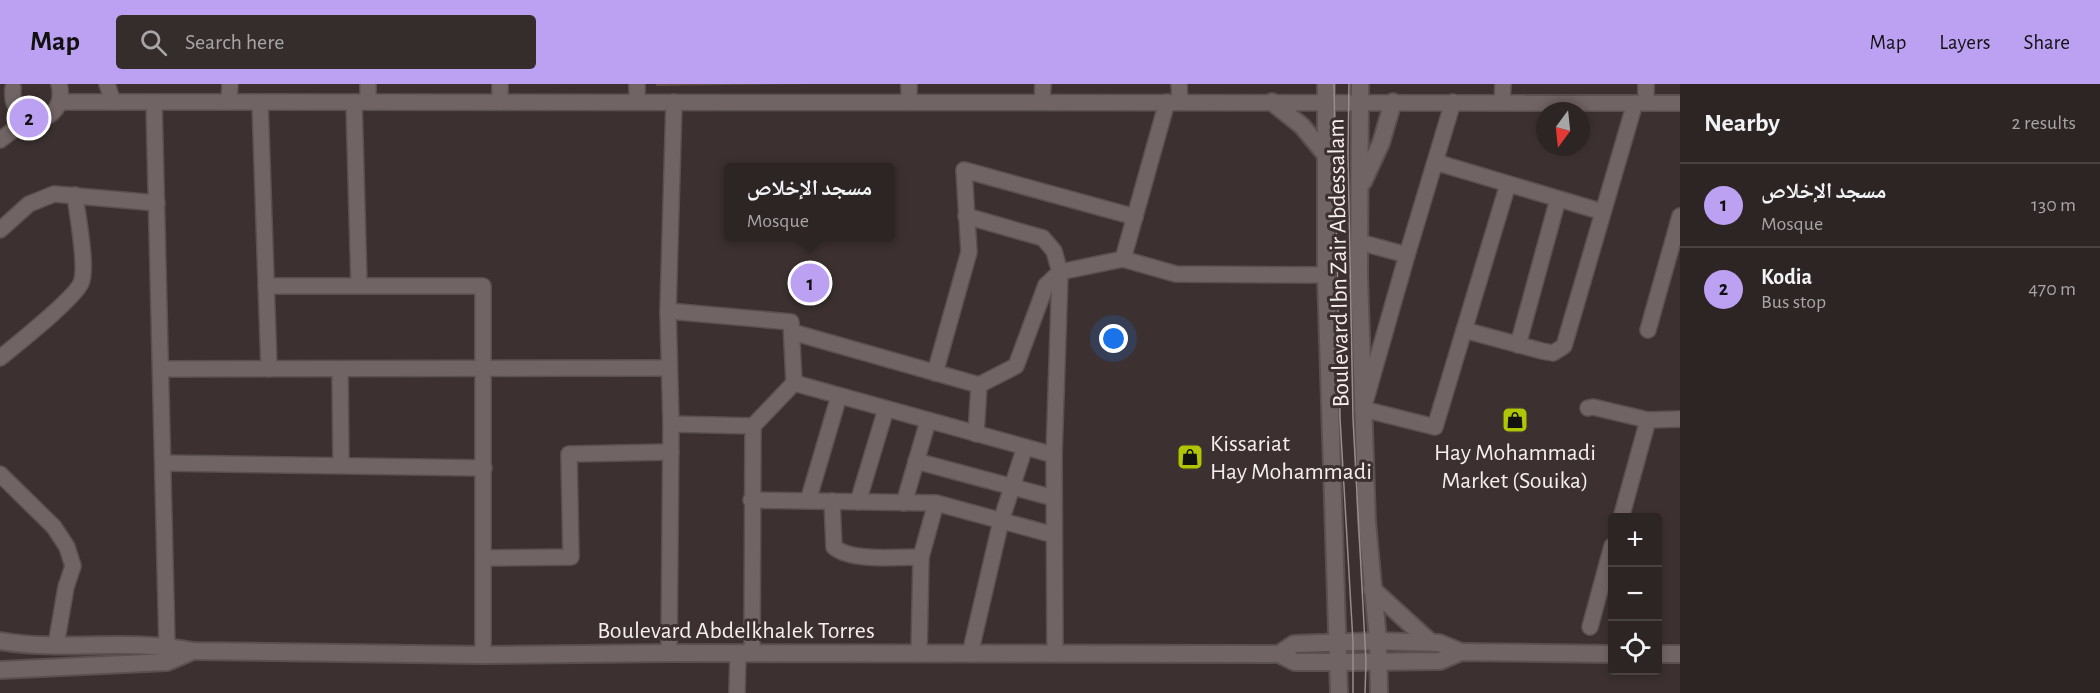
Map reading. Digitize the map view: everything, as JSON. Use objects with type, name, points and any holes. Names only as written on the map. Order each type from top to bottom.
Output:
[{"type":"street","points":[[13,86],[14,106],[29,118],[38,119],[48,117],[60,102],[59,84]]},
{"type":"street","points":[[107,84],[113,102]]},
{"type":"street","points":[[229,102],[230,84]]},
{"type":"street","points":[[359,285],[361,102],[368,84]]},
{"type":"street","points":[[500,84],[500,102]]},
{"type":"street","points":[[637,84],[637,102]]},
{"type":"street","points":[[909,84],[909,102]]},
{"type":"street","points":[[1042,102],[1043,84]]},
{"type":"street","points":[[1123,260],[1179,84]]},
{"type":"street","name":"Boulevard Ibn Zair Abdessalam","points":[[1326,84],[1326,274],[1339,693]]},
{"type":"street","name":"Boulevard Ibn Zair Abdessalam","points":[[1360,84],[1359,242],[1363,409],[1372,589],[1378,641],[1379,693]]},
{"type":"street","points":[[1503,84],[1503,102]]},
{"type":"street","points":[[1464,330],[1553,353],[1564,346],[1603,212],[1646,84]]},
{"type":"street","points":[[0,99],[13,86]]},
{"type":"street","points":[[60,102],[1360,101],[1680,103]]},
{"type":"street","points":[[154,102],[167,646]]},
{"type":"street","points":[[260,102],[269,369]]},
{"type":"street","points":[[669,652],[671,424],[668,311],[674,102]]},
{"type":"street","points":[[1272,102],[1302,126],[1326,155]]},
{"type":"street","points":[[1360,189],[1380,143],[1393,102]]},
{"type":"street","points":[[1453,102],[1363,409],[1435,427],[1508,184]]},
{"type":"street","points":[[0,140],[29,118]]},
{"type":"street","points":[[1435,162],[1603,212]]},
{"type":"street","points":[[935,373],[969,252],[964,170],[1135,217]]},
{"type":"street","points":[[0,230],[28,204],[54,194],[157,203]]},
{"type":"street","points":[[0,358],[67,300],[82,282],[83,264],[75,195]]},
{"type":"street","points":[[1518,345],[1558,199]]},
{"type":"street","points":[[966,216],[1043,238],[1054,251],[1060,272],[1054,455],[1055,654]]},
{"type":"street","points":[[1648,330],[1679,225]]},
{"type":"street","points":[[1359,242],[1407,255]]},
{"type":"street","points":[[792,332],[979,385],[1016,366],[1046,285],[1060,272],[1123,260],[1176,274],[1326,274]]},
{"type":"street","points":[[266,286],[483,286],[483,655]]},
{"type":"street","points":[[668,311],[791,322],[794,383],[753,426],[745,653],[737,693]]},
{"type":"street","points":[[161,369],[669,368]]},
{"type":"street","points":[[340,369],[341,465]]},
{"type":"street","points":[[794,383],[1054,455]]},
{"type":"street","points":[[976,434],[979,385]]},
{"type":"street","points":[[808,501],[838,396]]},
{"type":"street","points":[[1588,408],[1593,407],[1648,420],[1680,419]]},
{"type":"street","points":[[858,502],[886,409]]},
{"type":"street","points":[[1622,513],[1648,420]]},
{"type":"street","points":[[904,503],[927,421]]},
{"type":"street","points":[[671,424],[753,426]]},
{"type":"street","points":[[970,654],[1001,521],[1024,447]]},
{"type":"street","points":[[484,558],[572,557],[569,454],[671,453]]},
{"type":"street","points":[[916,460],[1054,498]]},
{"type":"street","points":[[163,463],[484,468]]},
{"type":"street","points":[[0,474],[54,527],[67,547],[73,566],[66,587],[56,645]]},
{"type":"street","points":[[751,500],[936,503],[1054,535]]},
{"type":"street","points":[[832,501],[834,547],[838,551],[854,555],[921,557]]},
{"type":"street","points":[[918,654],[921,557],[936,503]]},
{"type":"street","points":[[1590,627],[1608,561]]},
{"type":"street","points":[[1372,589],[1430,642]]},
{"type":"street","name":"Boulevard Abdelkhalek Torres","points":[[0,641],[56,645],[167,646],[193,651],[483,655],[669,652],[1279,654],[1295,662],[1440,661],[1461,652]]},
{"type":"street","name":"Boulevard Abdelkhalek Torres","points":[[1279,654],[1294,644],[1378,641],[1439,643],[1461,652],[1608,654]]},
{"type":"street","name":"Boulevard Abdelkhalek Torres","points":[[0,670],[167,662],[193,651]]},
{"type":"street","points":[[1662,654],[1680,654]]},
{"type":"shaded area","points":[[656,84],[810,84],[656,86]]},
{"type":"tram line","points":[[1334,84],[1340,418],[1353,642],[1353,693]]},
{"type":"tram line","points":[[1349,84],[1348,155],[1353,419],[1366,662],[1365,693]]},
{"type":"place","name":"Kodia","points":[[29,118]]},
{"type":"place","name":"مسجد الإخلاص","points":[[810,283]]},
{"type":"place","name":"Hay Mohammadi Market (Souika)","points":[[1515,420]]},
{"type":"place","name":"Kissariat Hay Mohammadi","points":[[1190,457]]}]
